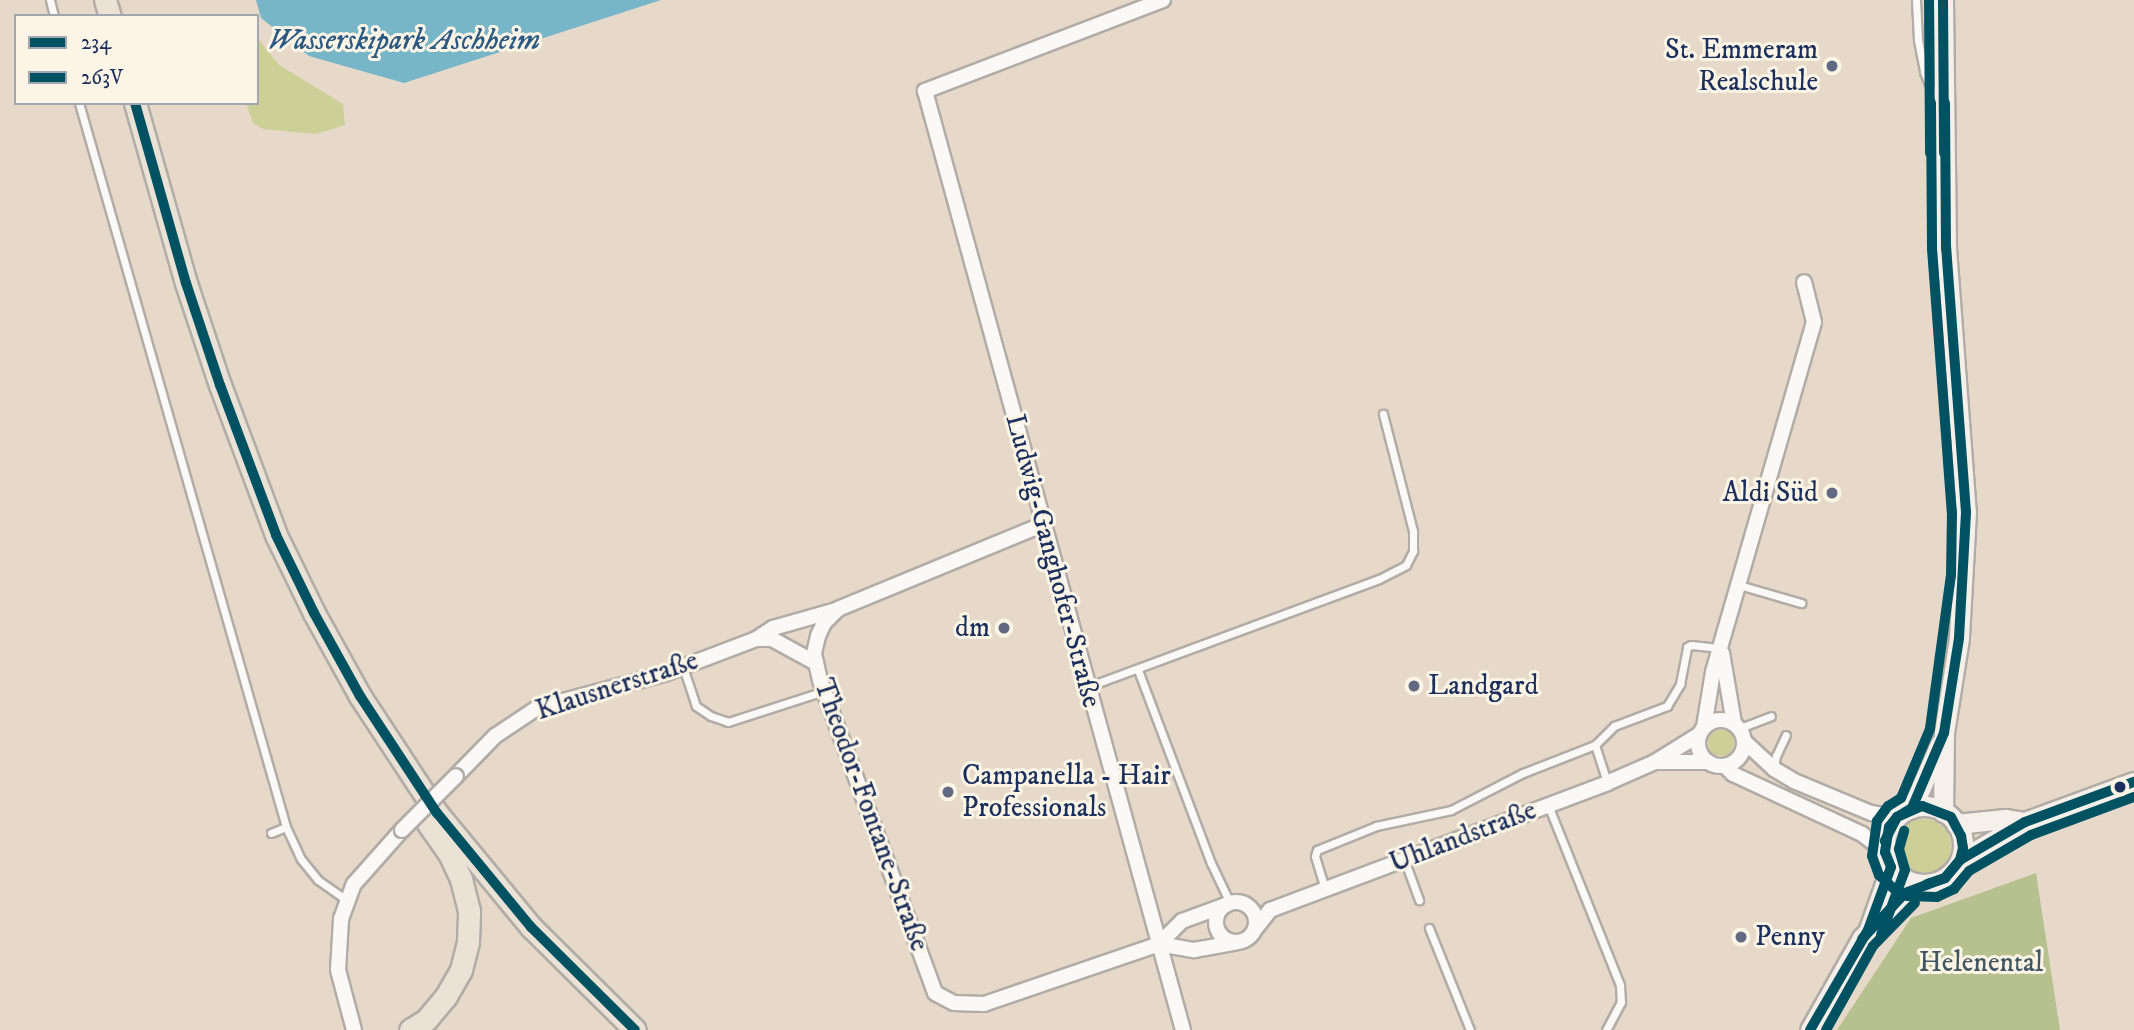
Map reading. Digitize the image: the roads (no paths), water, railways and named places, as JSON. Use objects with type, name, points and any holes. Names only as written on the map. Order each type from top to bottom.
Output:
[{"type":"main road","points":[[136,105],[186,283],[252,477],[314,613],[382,731],[437,813],[530,927],[635,1030]]},
{"type":"main road","points":[[382,731],[390,768],[450,855],[461,879],[469,911],[468,942],[461,970],[446,996],[426,1020],[410,1030]]},
{"type":"street","name":"Ludwig-Ganghofer-Straße","points":[[1163,0],[925,91],[1183,1030]]},
{"type":"street","points":[[1943,0],[1946,248],[1966,512],[1959,638],[1944,733],[1950,818],[1963,848],[1960,860]]},
{"type":"street","points":[[1708,762],[1699,749],[1706,704],[1814,322],[1804,282]]},
{"type":"street","name":"Klausnerstraße","points":[[347,900],[373,859],[495,736],[537,708],[574,696],[623,687],[682,666],[755,639],[773,628],[838,609],[1044,524]]},
{"type":"street","name":"Theodor-Fontane-Straße","points":[[838,609],[824,624],[818,636],[816,663],[935,993],[954,1003],[984,1004],[1159,944]]},
{"type":"street","points":[[755,639],[772,639],[816,663]]},
{"type":"street","points":[[1722,648],[1739,731],[1740,757],[1725,766]]},
{"type":"street","name":"Uhlandstraße","points":[[1270,910],[1607,783],[1655,762],[1718,719],[1739,731]]},
{"type":"street","points":[[1739,731],[1774,769],[1794,781],[1871,813],[1904,813],[1922,806],[1950,818],[2025,822]]},
{"type":"street","points":[[1810,1030],[1868,930],[1888,859],[1885,839],[1904,813],[1944,733]]},
{"type":"street","name":"Uhlandstraße","points":[[1655,762],[1708,762],[1725,766],[1733,774],[1862,834],[1888,859]]},
{"type":"street","points":[[1868,930],[1905,893],[1922,884],[1945,878],[1960,860],[2025,822],[2134,782]]},
{"type":"street","points":[[1888,859],[1910,882],[1922,884]]},
{"type":"street","points":[[347,900],[339,936],[338,970],[354,1030]]},
{"type":"street","points":[[1233,903],[1255,914],[1256,928]]},
{"type":"street","points":[[1233,903],[1217,917],[1217,928],[1226,940],[1236,942]]},
{"type":"street","points":[[1233,903],[1270,910],[1248,939],[1194,950],[1159,944],[1182,921],[1233,903]]},
{"type":"lane","points":[[1916,0],[1918,40],[1924,72],[1932,91],[1945,103]]},
{"type":"lane","points":[[80,105],[286,827],[301,859],[318,880],[347,900]]},
{"type":"lane","points":[[1087,687],[1379,579],[1406,565],[1413,551],[1413,531],[1383,414]]},
{"type":"lane","points":[[1739,585],[1801,603]]},
{"type":"lane","points":[[1325,889],[1315,856],[1317,850],[1376,826],[1451,810],[1523,773],[1595,746],[1614,726],[1667,706],[1680,684],[1687,647],[1691,645],[1722,648]]},
{"type":"lane","points":[[682,666],[696,706],[711,716],[728,722],[824,691]]},
{"type":"lane","points":[[1138,670],[1211,863],[1233,903]]},
{"type":"lane","points":[[1739,731],[1771,716]]},
{"type":"lane","points":[[1774,769],[1776,756],[1786,735]]},
{"type":"lane","points":[[1595,746],[1607,783]]},
{"type":"lane","points":[[1548,805],[1620,985],[1621,1002],[1606,1030]]},
{"type":"lane","points":[[271,833],[286,827]]},
{"type":"lane","points":[[1404,859],[1419,900]]},
{"type":"lane","points":[[1429,928],[1470,1030]]},
{"type":"water","name":"Wasserskipark Aschheim","points":[[256,0],[661,0],[404,83],[309,56],[261,18]]},
{"type":"place","name":"St. Emmeram Realschule","points":[[1832,66]]},
{"type":"place","name":"Aldi Süd","points":[[1832,493]]},
{"type":"place","name":"dm","points":[[1004,628]]},
{"type":"place","name":"Landgard","points":[[1414,686]]},
{"type":"place","name":"Campanella - Hair Professionals","points":[[948,792]]},
{"type":"place","name":"Penny","points":[[1741,937]]},
{"type":"park label","name":"Helenental","points":[[1981,963]]}]
